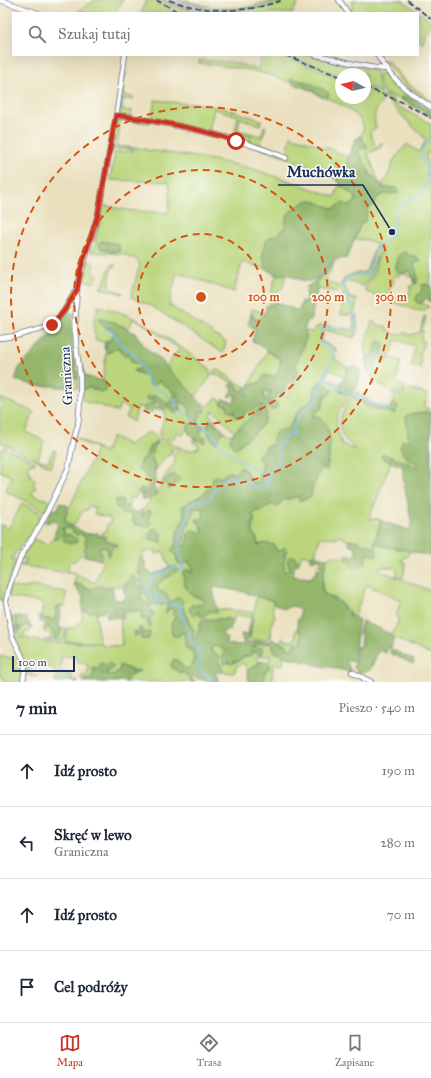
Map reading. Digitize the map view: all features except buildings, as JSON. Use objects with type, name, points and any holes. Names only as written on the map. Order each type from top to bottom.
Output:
[{"type":"street","points":[[0,0],[35,12]]},
{"type":"street","points":[[339,0],[347,12]]},
{"type":"street","name":"Graniczna","points":[[23,682],[25,667],[23,658],[12,636],[6,601],[9,587],[19,560],[41,524],[68,469],[78,425],[80,377],[75,326],[77,290],[81,268],[98,214],[125,56]]},
{"type":"street","points":[[322,56],[375,69],[387,69]]},
{"type":"street","points":[[378,56],[394,78],[409,93],[431,107]]},
{"type":"street","points":[[116,115],[152,121],[224,137],[286,158]]},
{"type":"street","points":[[0,338],[41,330],[52,325],[64,311],[77,290]]},
{"type":"street","points":[[352,672],[371,682]]},
{"type":"shaded area","points":[[164,0],[177,0],[202,6],[202,12],[181,7]]},
{"type":"green space","points":[[95,0],[124,0],[115,12],[77,12]]},
{"type":"green space","points":[[146,0],[152,0],[174,12],[141,12]]},
{"type":"green space","points":[[159,0],[164,0],[180,7],[201,12],[183,12]]},
{"type":"green space","points":[[177,0],[190,0],[189,2],[203,5],[232,8],[246,7],[280,0],[251,7],[222,9],[202,8],[202,6]]},
{"type":"green space","points":[[284,0],[299,0],[293,12],[201,12],[202,10],[242,10],[263,7]]},
{"type":"green space","points":[[353,0],[359,0],[361,2],[363,0],[402,0],[419,12],[350,12],[349,10],[352,9]]},
{"type":"green space","points":[[419,12],[431,21],[431,26],[425,32],[421,43],[419,40]]},
{"type":"green space","points":[[261,56],[284,56],[335,77],[335,102],[327,98],[329,94],[325,91],[311,84],[291,79],[290,80],[294,84],[271,75],[199,63],[199,60],[231,62],[258,69]]},
{"type":"green space","points":[[290,56],[325,58],[364,68],[335,68],[335,74]]},
{"type":"green space","points":[[386,59],[403,79],[431,101],[431,103],[402,83],[386,63]]},
{"type":"green space","points":[[371,70],[376,71],[381,92],[371,88]]},
{"type":"green space","points":[[380,72],[386,74],[403,92],[431,110],[431,117],[408,103],[384,93],[380,85]]},
{"type":"green space","points":[[125,73],[127,74],[125,75],[123,95],[133,97],[133,100],[123,99],[122,110],[132,111],[131,117],[119,115]]},
{"type":"green space","points":[[290,80],[306,82],[320,88],[329,93],[327,98],[321,97],[313,91],[294,84]]},
{"type":"green space","points":[[371,90],[383,95],[383,99],[376,111],[376,128],[370,132],[375,145],[377,146],[382,142],[382,145],[368,154],[378,180],[368,171],[360,156],[359,148],[364,149],[367,145],[360,136],[363,130],[362,124],[353,112],[339,104],[371,104]]},
{"type":"green space","points":[[385,95],[393,99],[392,103],[431,124],[431,152],[428,152],[426,159],[431,174],[426,174],[426,176],[431,176],[431,286],[427,284],[421,293],[420,304],[422,303],[429,307],[423,311],[415,310],[394,302],[394,299],[401,296],[405,299],[408,297],[411,286],[414,285],[414,279],[415,284],[417,280],[414,262],[420,262],[407,253],[398,257],[396,270],[402,273],[410,270],[413,278],[401,273],[398,277],[394,275],[391,288],[386,294],[391,301],[366,292],[365,289],[383,250],[375,243],[367,240],[355,239],[361,223],[365,221],[368,208],[371,207],[378,197],[394,188],[382,187],[393,164],[392,162],[407,144],[419,152],[426,140],[385,98]]},
{"type":"green space","points":[[405,97],[417,103],[431,112],[431,116],[400,98]]},
{"type":"green space","points":[[155,100],[190,104],[191,102],[227,109],[261,120],[260,125],[240,118],[238,130],[261,136],[264,126],[266,127],[260,145],[287,154],[291,136],[314,143],[326,149],[326,147],[348,157],[348,170],[338,178],[338,181],[308,166],[239,139],[251,142],[244,139],[244,137],[246,135],[252,136],[235,131],[238,116],[214,109],[209,132],[151,120]]},
{"type":"green space","points":[[117,118],[149,123],[121,120],[117,146],[204,158],[250,168],[335,197],[339,185],[356,197],[355,202],[349,206],[339,205],[334,209],[311,200],[306,201],[292,210],[287,216],[285,227],[275,236],[270,237],[265,261],[266,269],[242,262],[234,292],[177,272],[169,305],[226,342],[223,353],[150,305],[131,297],[140,264],[134,257],[130,258],[124,254],[91,252],[92,248],[96,244],[95,237],[97,234],[97,227],[103,205],[125,210],[168,213],[170,193],[168,182],[110,180],[115,152],[133,151],[133,149],[111,148]],"holes":[[[101,241],[117,244],[119,246],[119,251],[110,252],[100,247]]]},
{"type":"green space","points":[[360,136],[367,145],[367,149],[360,148],[359,153],[371,176],[383,185],[383,188],[397,188],[399,193],[382,195],[377,198],[374,204],[368,208],[365,221],[361,223],[347,258],[333,260],[318,277],[309,281],[304,281],[286,274],[276,275],[266,269],[265,262],[262,258],[266,241],[270,237],[275,236],[285,227],[287,216],[292,210],[306,201],[311,200],[334,209],[344,203],[349,206],[355,202],[356,197],[340,185],[338,178],[348,170],[348,157],[355,140]]},
{"type":"green space","points":[[101,241],[114,243],[120,246],[119,251],[110,252],[108,250],[101,249],[99,243]]},
{"type":"green space","points":[[376,245],[380,249],[364,286],[346,281],[344,285],[350,298],[357,300],[355,312],[349,315],[341,315],[343,292],[317,289],[316,283],[335,261],[326,281],[340,287],[344,279],[350,275],[365,272]]},
{"type":"green space","points":[[404,252],[410,256],[417,256],[418,260],[421,260],[420,262],[414,263],[417,275],[417,284],[414,283],[410,270],[404,273],[400,272],[398,274],[396,272],[398,256]]},
{"type":"green space","points":[[88,260],[94,264],[93,270],[97,276],[93,283],[82,279]]},
{"type":"green space","points":[[333,262],[326,273],[316,283],[317,289],[311,320],[307,321],[304,331],[307,336],[295,366],[299,371],[283,394],[277,393],[277,397],[270,402],[267,399],[271,392],[262,392],[265,402],[273,404],[276,402],[278,405],[276,408],[271,410],[267,406],[265,409],[265,420],[262,426],[236,448],[233,447],[230,440],[232,435],[262,407],[263,404],[256,407],[253,411],[244,412],[244,416],[242,418],[235,417],[235,411],[233,410],[234,412],[232,413],[228,410],[227,405],[221,404],[223,399],[234,403],[237,395],[232,395],[230,397],[228,396],[233,391],[230,386],[231,384],[237,385],[238,390],[242,390],[247,398],[248,395],[244,389],[245,387],[259,383],[264,376],[277,376],[281,360],[259,344],[252,341],[256,328],[254,328],[250,321],[252,319],[251,314],[253,314],[253,317],[258,320],[265,314],[266,306],[274,304],[275,302],[299,311],[302,301],[306,302],[307,286],[309,286],[322,274]]},
{"type":"green space","points":[[112,264],[115,265],[115,267],[111,269],[109,288],[123,294],[100,288],[104,285]]},
{"type":"green space","points":[[286,274],[283,287],[278,291],[274,304],[268,306],[276,275]]},
{"type":"green space","points":[[425,284],[431,286],[431,303],[426,298],[422,303],[417,303],[416,298],[422,291],[421,286]]},
{"type":"green space","points":[[98,306],[114,310],[139,321],[133,319],[129,329],[99,318],[99,322],[108,329],[112,329],[115,335],[112,336],[108,343],[105,341],[106,349],[104,349],[104,342],[95,340],[96,335],[94,334],[94,318]]},
{"type":"green space","points":[[252,309],[265,313],[258,320],[251,314],[255,329],[248,325]]},
{"type":"green space","points":[[67,310],[73,314],[72,347],[78,376],[77,379],[72,375],[69,384],[63,387],[37,386],[15,380],[19,368],[57,328],[56,326]]},
{"type":"green space","points":[[356,314],[358,329],[354,338],[326,330],[324,331],[321,341],[336,349],[335,359],[348,368],[340,391],[347,394],[352,394],[340,411],[336,422],[342,444],[354,450],[342,434],[340,421],[345,407],[355,393],[353,398],[357,401],[362,401],[367,406],[374,409],[390,412],[396,404],[392,404],[395,398],[391,394],[401,395],[409,388],[428,395],[424,407],[431,411],[431,414],[419,412],[407,416],[408,436],[410,440],[407,441],[404,453],[407,458],[418,463],[417,467],[383,454],[382,458],[391,462],[369,519],[379,519],[381,521],[374,543],[409,551],[407,557],[402,559],[402,562],[406,563],[403,578],[395,575],[398,573],[395,568],[381,567],[379,568],[381,571],[431,591],[431,655],[395,638],[393,641],[392,635],[399,619],[396,617],[401,600],[366,585],[354,618],[348,614],[341,603],[323,592],[322,583],[327,560],[326,558],[334,556],[342,557],[354,568],[364,563],[372,547],[359,543],[358,541],[345,540],[344,537],[322,537],[317,546],[316,556],[312,555],[311,557],[302,554],[299,562],[295,557],[290,569],[285,572],[283,561],[285,557],[283,549],[280,551],[258,545],[257,538],[253,534],[252,515],[271,504],[279,506],[284,498],[288,499],[299,496],[299,501],[312,489],[322,466],[326,470],[329,448],[328,430],[318,415],[314,417],[313,414],[322,408],[324,397],[328,394],[320,383],[314,387],[314,398],[298,411],[290,426],[273,440],[272,445],[268,445],[259,454],[259,458],[263,463],[261,472],[258,475],[261,477],[260,480],[256,482],[251,481],[245,470],[236,474],[229,472],[212,483],[202,496],[189,501],[184,522],[182,523],[176,539],[177,544],[173,546],[178,563],[187,560],[193,567],[193,572],[189,572],[187,569],[192,595],[202,599],[203,604],[196,607],[193,604],[191,605],[197,614],[198,611],[203,617],[210,611],[216,609],[252,612],[249,639],[247,640],[251,617],[235,615],[234,621],[230,619],[204,619],[199,626],[200,631],[197,633],[197,637],[194,639],[194,630],[182,606],[176,599],[170,603],[166,613],[170,608],[174,609],[175,619],[172,630],[173,636],[185,633],[186,646],[192,651],[194,658],[188,669],[184,668],[181,664],[171,664],[172,668],[186,674],[192,682],[125,682],[130,675],[134,674],[134,670],[126,668],[117,671],[114,675],[107,676],[107,674],[102,674],[101,672],[106,670],[109,671],[111,669],[111,665],[98,667],[92,677],[84,680],[85,682],[82,682],[82,674],[87,674],[88,665],[78,662],[77,657],[62,656],[61,666],[59,667],[61,671],[68,672],[68,674],[63,672],[57,674],[54,673],[54,668],[30,665],[30,674],[39,675],[36,677],[26,675],[26,668],[14,637],[15,636],[45,642],[101,643],[102,645],[122,646],[120,618],[124,617],[123,613],[114,612],[115,608],[123,611],[137,611],[141,609],[146,617],[148,625],[152,612],[148,603],[140,600],[140,586],[142,586],[151,604],[164,605],[163,592],[160,592],[157,589],[157,586],[178,569],[169,567],[164,552],[156,554],[155,550],[143,553],[143,558],[141,558],[136,577],[139,582],[134,580],[132,575],[130,580],[123,586],[91,589],[74,583],[76,577],[73,574],[18,565],[19,562],[25,564],[26,560],[21,558],[34,539],[49,545],[53,538],[62,534],[65,536],[64,530],[61,529],[62,528],[68,529],[85,537],[86,547],[84,550],[86,556],[81,555],[74,562],[70,561],[67,570],[95,583],[103,561],[100,560],[103,554],[99,549],[100,547],[107,547],[108,557],[112,546],[117,546],[106,541],[100,536],[107,530],[107,524],[111,522],[110,518],[94,514],[96,508],[89,506],[86,511],[84,510],[73,526],[66,522],[65,518],[68,508],[70,507],[91,463],[96,448],[77,440],[77,438],[105,452],[112,436],[129,445],[148,432],[175,445],[176,448],[171,450],[173,453],[171,452],[169,456],[166,456],[155,471],[156,468],[152,458],[150,459],[150,457],[156,443],[150,446],[144,460],[140,461],[140,464],[151,481],[146,495],[141,488],[134,499],[131,497],[129,500],[131,502],[128,507],[127,505],[122,509],[132,515],[132,519],[148,519],[150,514],[149,511],[142,516],[143,510],[150,501],[149,498],[156,495],[165,476],[175,463],[173,457],[178,449],[178,446],[189,450],[194,450],[200,447],[192,441],[194,439],[196,440],[201,426],[198,427],[199,411],[203,407],[202,403],[207,406],[217,398],[221,401],[221,404],[227,405],[233,410],[234,409],[242,418],[244,416],[244,412],[263,403],[255,414],[234,432],[215,412],[213,411],[210,415],[218,425],[208,423],[208,432],[210,437],[218,440],[223,430],[229,435],[234,433],[230,440],[233,447],[236,448],[264,422],[267,415],[265,409],[268,406],[271,410],[273,404],[265,402],[263,391],[271,392],[267,399],[270,402],[277,397],[277,393],[283,394],[287,397],[295,382],[292,380],[298,374],[295,366],[307,336],[304,331],[314,332],[316,327],[325,325],[351,330],[354,327],[353,317]],"holes":[[[329,369],[344,376],[340,385],[326,377]],[[152,529],[157,529],[163,536],[161,538],[162,542],[147,538],[148,534],[151,534]]]},
{"type":"green space","points":[[424,316],[426,317],[422,331],[424,332],[421,335],[422,341],[424,342],[420,355],[420,368],[411,365],[415,346],[396,340],[390,358],[401,361],[396,383],[406,387],[403,391],[396,393],[383,387],[375,381],[367,370],[376,365],[378,357],[381,358],[383,354],[381,354],[381,352],[384,350],[375,348],[376,352],[368,358],[366,368],[367,355],[365,345],[372,321],[381,326],[386,326],[388,330],[397,335],[404,333],[411,335],[420,332]]},
{"type":"green space","points":[[99,318],[116,323],[135,333],[145,347],[161,360],[177,379],[183,382],[185,386],[202,403],[205,409],[204,412],[199,411],[201,416],[198,420],[198,426],[204,427],[199,434],[206,439],[205,443],[194,439],[192,435],[189,434],[187,428],[189,424],[194,423],[194,421],[191,418],[188,406],[179,400],[179,406],[182,409],[180,411],[179,408],[177,413],[174,413],[173,409],[170,409],[166,405],[164,406],[165,409],[163,410],[152,409],[151,413],[148,410],[146,413],[144,412],[143,407],[147,404],[149,406],[152,401],[156,404],[152,405],[155,408],[162,406],[153,398],[152,400],[146,400],[148,396],[151,397],[153,395],[169,404],[174,395],[179,396],[179,394],[174,393],[159,381],[153,385],[149,385],[149,381],[146,379],[144,374],[143,375],[133,370],[140,369],[141,365],[139,363],[133,363],[130,359],[129,352],[125,357],[121,353],[122,350],[117,348],[106,353],[106,340],[108,340],[108,343],[112,336],[115,335],[112,329],[104,327],[99,322]]},
{"type":"green space","points":[[139,321],[157,331],[209,368],[211,376],[196,396],[166,367],[179,349]]},
{"type":"green space","points":[[380,341],[384,344],[381,354],[389,355],[387,362],[382,361],[381,358],[378,357],[375,369],[372,370],[368,368],[367,370],[368,358],[376,352],[375,343]]},
{"type":"green space","points":[[117,348],[129,352],[130,359],[141,365],[141,370],[137,369],[134,372],[144,374],[153,385],[159,381],[174,393],[179,393],[179,396],[174,395],[169,404],[156,395],[153,396],[151,398],[162,406],[155,408],[152,405],[142,408],[139,406],[133,422],[126,417],[130,409],[120,404],[117,412],[83,401],[83,389],[91,387],[100,392],[106,385],[103,380],[106,353]]},
{"type":"green space","points":[[267,351],[281,360],[277,376],[264,376],[259,383],[249,385]]},
{"type":"green space","points":[[353,366],[361,369],[360,376],[352,394],[347,394],[339,390],[348,368]]},
{"type":"green space","points":[[80,367],[83,367],[85,376],[103,380],[107,386],[106,391],[100,392],[96,389],[91,389],[91,387],[83,389]]},
{"type":"green space","points":[[217,369],[245,387],[244,389],[248,396],[247,398],[238,391],[237,385],[213,374],[213,372]]},
{"type":"green space","points":[[72,374],[74,376],[78,376],[78,388],[63,387],[69,384]]},
{"type":"green space","points":[[321,380],[332,389],[330,394],[324,397],[322,408],[313,414],[314,417],[317,415],[328,428],[329,447],[326,471],[322,466],[312,489],[311,497],[299,501],[299,496],[284,499],[277,507],[271,504],[261,512],[258,511],[252,515],[255,519],[253,523],[253,532],[258,545],[264,543],[275,545],[276,550],[280,551],[284,547],[287,551],[283,562],[285,572],[290,569],[287,562],[290,556],[295,557],[299,564],[295,564],[292,576],[311,578],[318,572],[316,569],[321,568],[321,565],[317,564],[321,563],[322,560],[317,559],[312,561],[310,558],[312,555],[326,558],[327,560],[322,583],[324,594],[343,605],[344,609],[350,612],[349,615],[359,620],[353,662],[346,660],[350,672],[283,656],[275,653],[273,646],[270,643],[259,644],[253,647],[262,648],[261,655],[252,651],[252,655],[242,657],[240,660],[231,664],[228,662],[225,665],[222,657],[225,653],[222,648],[213,646],[211,648],[211,652],[218,655],[220,658],[218,662],[220,663],[223,672],[214,672],[217,676],[218,682],[206,682],[206,680],[191,676],[195,682],[192,682],[186,674],[182,672],[180,673],[173,668],[172,665],[173,660],[177,660],[184,668],[188,669],[194,661],[192,651],[186,646],[185,633],[181,633],[179,636],[172,634],[171,624],[175,617],[172,613],[174,613],[174,610],[170,608],[166,613],[167,605],[177,597],[183,601],[182,604],[190,625],[194,630],[194,639],[197,637],[198,631],[200,631],[199,625],[202,620],[230,619],[232,620],[230,630],[222,632],[224,637],[227,638],[227,644],[244,645],[241,634],[248,635],[247,641],[249,643],[265,641],[270,642],[271,639],[286,645],[290,650],[291,648],[296,648],[294,644],[302,641],[302,634],[298,631],[297,620],[300,618],[300,611],[297,607],[291,606],[285,609],[274,604],[273,601],[240,591],[213,587],[217,613],[210,611],[203,617],[199,615],[199,611],[194,616],[190,612],[189,608],[193,604],[196,607],[197,604],[202,605],[202,599],[194,596],[188,591],[185,585],[183,572],[189,569],[189,572],[193,572],[193,567],[188,561],[182,565],[178,563],[176,556],[171,550],[177,544],[177,531],[180,529],[180,525],[184,519],[182,507],[201,496],[212,484],[213,478],[216,476],[220,478],[229,472],[236,474],[240,467],[245,470],[251,481],[256,482],[260,480],[259,473],[261,472],[263,463],[259,458],[259,454],[268,445],[272,445],[274,435],[277,431],[287,429],[289,427],[298,411],[313,398],[315,393],[313,389],[320,383]],"holes":[[[194,508],[204,509],[204,519],[198,518],[195,521],[200,522],[203,530],[202,533],[191,530],[187,534],[187,546],[184,546],[181,544],[184,540],[184,532],[190,523],[190,516],[193,514]]]},
{"type":"green space","points":[[357,391],[359,392],[358,394],[371,402],[389,409],[392,404],[396,404],[398,406],[395,413],[371,408],[362,403],[362,401],[357,401],[353,398]]},
{"type":"green space","points":[[0,398],[34,412],[26,432],[44,441],[38,459],[48,462],[53,450],[56,451],[51,467],[0,442]]},
{"type":"green space","points":[[178,400],[188,406],[194,423],[188,427],[183,435],[177,432],[173,439],[168,439],[159,434],[165,416],[164,406],[166,405],[168,408],[178,411],[179,408],[182,410]]},
{"type":"green space","points":[[425,412],[431,414],[431,556],[377,545],[374,543],[381,521],[409,530],[412,525],[403,478],[403,467],[382,458],[381,456],[383,454],[417,467],[417,463],[405,457],[400,447],[403,440],[410,440],[408,436],[406,416]]},
{"type":"green space","points":[[209,420],[214,422],[215,425],[221,427],[224,431],[221,433],[217,443],[211,439],[208,433]]},
{"type":"green space","points":[[155,441],[157,442],[150,457],[152,458],[154,465],[156,482],[153,487],[156,495],[145,500],[138,491],[141,488],[144,489],[143,493],[146,495],[147,487],[151,482],[138,470],[141,459],[144,460],[150,446],[153,445]]},
{"type":"green space","points":[[4,447],[35,462],[35,464],[30,463],[28,471],[31,472],[31,478],[36,480],[33,485],[36,487],[31,494],[50,501],[45,512],[5,491],[12,477],[0,471],[0,453]]},
{"type":"green space","points":[[175,475],[180,479],[170,490],[164,482],[169,476]]},
{"type":"green space","points":[[118,499],[123,501],[123,506],[128,507],[131,511],[139,513],[141,509],[144,512],[142,516],[150,510],[148,519],[151,524],[148,528],[142,525],[135,525],[132,515],[129,513],[124,515],[121,513],[122,509],[118,509],[115,505],[115,501]]},
{"type":"green space","points":[[22,503],[41,513],[39,517],[43,520],[32,536],[28,537],[11,559],[16,560],[8,582],[5,601],[0,600],[0,524],[9,528]]},
{"type":"green space","points":[[60,503],[67,505],[68,508],[65,518],[66,523],[87,534],[98,533],[99,536],[106,537],[106,541],[117,544],[117,546],[115,545],[111,548],[111,552],[108,557],[107,547],[100,547],[99,549],[103,555],[100,560],[86,556],[84,550],[86,547],[85,537],[80,533],[77,536],[76,533],[73,533],[72,529],[70,528],[61,529],[64,530],[65,536],[69,534],[76,539],[77,542],[70,543],[64,541],[62,534],[56,540],[53,539],[58,524],[52,520],[49,523],[45,523],[52,509],[57,510]]},
{"type":"green space","points":[[194,508],[204,509],[205,519],[196,521],[200,522],[203,530],[202,533],[194,530],[188,537],[187,546],[184,546],[181,544],[187,523],[193,514]]},
{"type":"green space","points":[[152,529],[157,529],[159,533],[163,534],[161,538],[162,542],[158,542],[150,538]]},
{"type":"green space","points":[[349,540],[359,541],[359,543],[366,543],[376,547],[376,556],[368,554],[365,560],[366,564],[363,563],[361,567],[354,568],[345,559],[346,554],[354,556],[356,554],[355,547],[349,544]]},
{"type":"green space","points":[[141,557],[146,565],[145,568],[152,574],[175,566],[179,569],[164,579],[157,586],[157,589],[166,594],[168,598],[169,601],[164,605],[151,604],[145,593],[140,580],[138,568]]},
{"type":"green space","points":[[133,575],[141,589],[141,600],[152,606],[149,608],[154,615],[149,618],[151,625],[150,627],[146,617],[143,621],[142,620],[141,615],[143,614],[141,610],[126,612],[115,608],[114,612],[123,613],[124,617],[107,618],[106,614],[108,610],[105,609],[104,612],[96,614],[96,611],[91,612],[82,610],[83,595],[80,594],[78,588],[74,587],[74,583],[78,585],[81,583],[84,587],[89,589],[95,588],[96,586],[112,587],[114,597],[117,600],[123,600],[126,597],[123,588],[127,581],[130,580],[130,576]]},
{"type":"green space","points":[[31,586],[66,592],[65,607],[59,605],[55,620],[42,618],[43,603],[9,597],[10,587],[26,588]]},
{"type":"green space","points":[[256,597],[265,597],[273,601],[273,614],[275,614],[274,620],[272,620],[271,638],[271,634],[269,634],[269,639],[252,641],[250,638]]},
{"type":"green space","points":[[60,605],[61,615],[59,626],[61,631],[59,637],[55,639],[54,635],[52,634],[53,631],[50,630],[49,627],[44,629],[45,623],[40,622],[38,616],[41,615],[43,618],[55,620],[56,608]]},
{"type":"green space","points":[[83,610],[88,612],[96,611],[100,642],[64,641],[66,638],[67,628],[77,627],[82,621]]},
{"type":"green space","points":[[19,616],[22,618],[25,617],[33,629],[26,625],[22,628],[17,627],[21,629],[21,631],[14,630],[13,628],[16,627],[17,623],[14,617]]},
{"type":"green space","points":[[11,617],[14,617],[17,621],[15,629],[21,629],[17,627],[26,625],[30,628],[29,632],[25,632],[24,636],[16,633],[17,631],[13,630],[10,624],[13,623]]},
{"type":"green space","points":[[362,621],[392,635],[393,641],[391,648],[388,647],[386,653],[379,650],[370,670],[361,673],[354,668],[357,646],[361,647],[362,637],[359,634]]},
{"type":"green space","points":[[49,627],[54,631],[55,639],[58,636],[61,629],[60,628],[66,628],[63,640],[44,640],[51,639],[51,636],[47,632],[44,632],[44,629]]},
{"type":"green space","points":[[140,627],[143,630],[143,634],[150,632],[149,639],[142,639],[140,634],[135,636],[134,631],[139,632]]},
{"type":"green space","points":[[296,629],[302,633],[302,642],[296,648],[288,649],[286,645],[282,644],[282,638],[291,642],[297,637],[295,635]]},
{"type":"green space","points":[[270,643],[273,646],[274,651],[284,656],[283,665],[273,664],[272,681],[261,680],[267,669],[270,656],[257,656],[257,661],[263,661],[253,666],[253,669],[248,675],[244,663],[237,666],[234,673],[223,672],[220,663],[211,650],[213,646],[222,648],[225,651],[229,664],[239,661],[242,657],[250,655],[251,652],[259,653],[262,650],[261,647],[260,649],[253,647],[259,644]]},
{"type":"green space","points":[[391,649],[414,660],[413,664],[390,653]]},
{"type":"green space","points":[[0,656],[21,660],[23,668],[22,682],[3,682],[4,677],[0,676]]},
{"type":"green space","points":[[263,661],[268,661],[270,666],[264,673],[265,677],[261,679],[260,682],[249,682],[249,668],[253,669],[253,667]]},
{"type":"green space","points":[[103,663],[106,666],[109,663],[114,666],[111,671],[106,670],[101,672],[103,674],[108,672],[107,675],[114,675],[119,671],[120,665],[133,671],[140,671],[130,675],[125,682],[85,682],[85,678],[92,677],[95,672],[92,670],[93,667],[95,667],[96,670],[100,664]]},
{"type":"green space","points":[[58,673],[65,673],[67,675],[68,673],[72,673],[72,681],[76,680],[78,682],[55,682],[55,676]]},
{"type":"waterway","points":[[213,682],[209,676],[202,672],[199,665],[201,659],[197,647],[192,644],[184,619],[180,613],[182,606],[170,605],[164,601],[158,603],[157,595],[149,594],[147,590],[156,575],[161,576],[162,571],[166,572],[172,567],[176,567],[179,571],[184,568],[180,553],[181,539],[190,511],[188,508],[194,501],[209,500],[219,483],[231,476],[247,481],[251,486],[256,488],[268,488],[266,483],[270,479],[267,472],[274,466],[278,467],[280,464],[278,445],[282,443],[285,437],[295,433],[292,429],[300,414],[318,401],[323,378],[334,358],[333,350],[320,342],[322,329],[326,326],[356,330],[356,321],[344,289],[345,281],[351,277],[368,274],[374,253],[378,246],[387,240],[392,232],[397,209],[402,203],[421,193],[426,186],[428,173],[421,156],[421,152],[427,141],[431,139]]},
{"type":"waterway","points":[[105,329],[112,331],[120,342],[135,356],[144,371],[148,382],[176,402],[177,411],[187,414],[196,422],[205,427],[217,439],[219,445],[263,476],[269,474]]},
{"type":"waterway","points":[[324,378],[349,394]]},
{"type":"waterway","points":[[354,395],[389,410]]},
{"type":"railway","points":[[156,0],[179,12]]},
{"type":"railway","points":[[169,0],[197,7],[226,10],[254,8],[282,0]]},
{"type":"railway","points":[[407,0],[431,19]]},
{"type":"railway","points":[[288,56],[335,75]]},
{"type":"railway","points":[[371,89],[404,103],[431,118]]},
{"type":"place","name":"Muchówka","points":[[392,232]]},
{"type":"route","points":[[52,325],[64,311],[73,294],[77,290],[81,268],[98,214],[116,115],[152,121],[236,141]]}]
